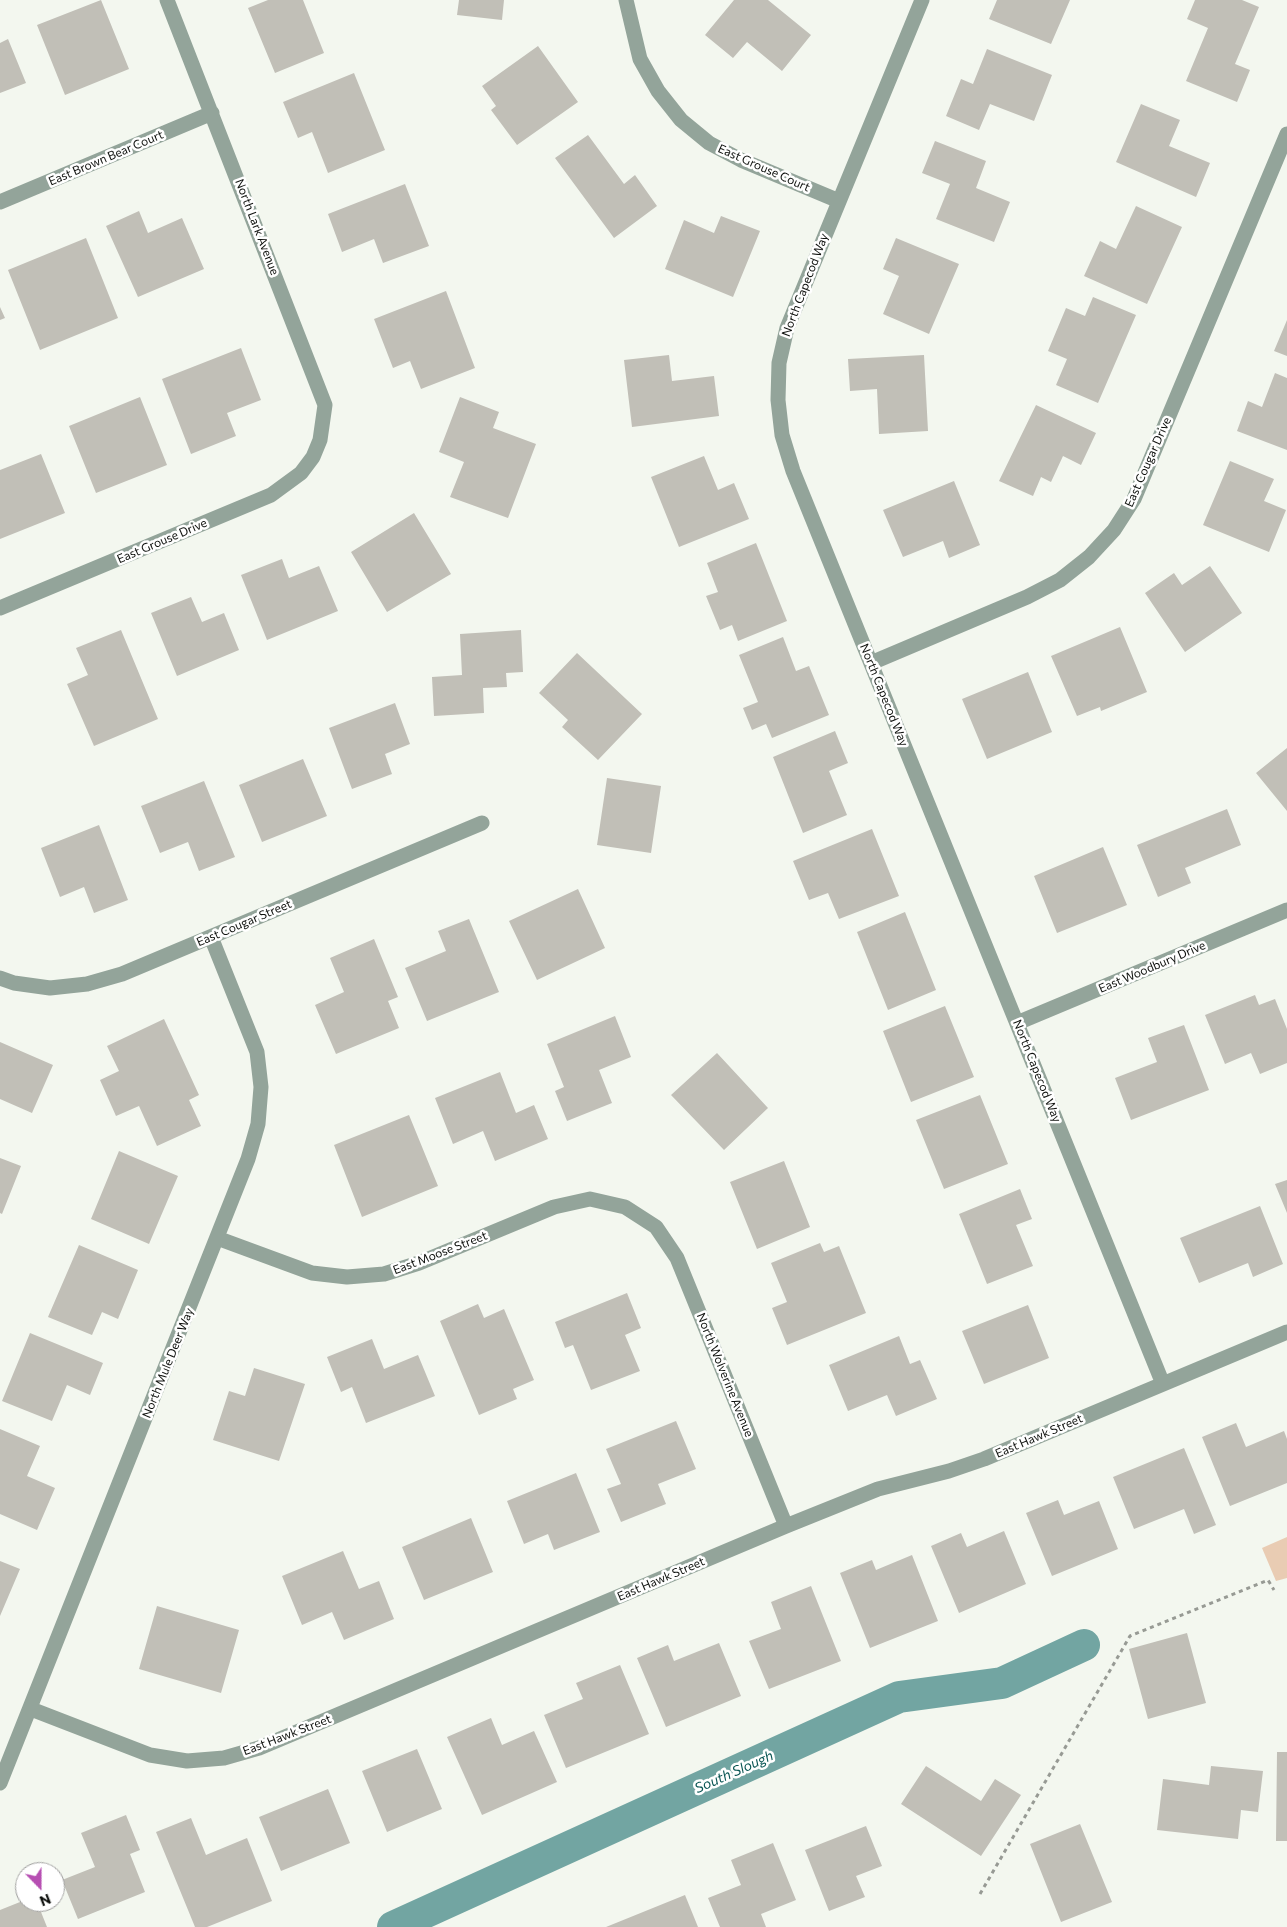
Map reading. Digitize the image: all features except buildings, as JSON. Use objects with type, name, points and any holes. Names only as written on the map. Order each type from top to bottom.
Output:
[{"type":"street","name":"North Lark Avenue","points":[[167,0],[325,405],[320,440],[313,457]]},
{"type":"street","name":"East Grouse Court","points":[[626,0],[640,59],[658,91],[681,120],[709,143],[742,160],[838,201]]},
{"type":"street","name":"North Capecod Way","points":[[922,0],[786,328],[779,363],[778,400],[782,435],[794,471],[1163,1384]]},
{"type":"street","name":"East Brown Bear Court","points":[[0,202],[212,113]]},
{"type":"street","name":"East Cougar Drive","points":[[871,662],[1028,597],[1060,580],[1089,557],[1114,530],[1134,499],[1287,134]]},
{"type":"street","name":"East Grouse Drive","points":[[0,608],[271,495],[301,473],[313,457]]},
{"type":"street","name":"East Cougar Street","points":[[0,978],[14,983],[50,988],[87,984],[122,974],[482,823]]},
{"type":"street","name":"East Woodbury Drive","points":[[1017,1023],[1287,910]]},
{"type":"street","name":"North Mule Deer Way","points":[[0,1783],[248,1159],[258,1124],[261,1087],[257,1052],[211,936]]},
{"type":"street","name":"East Moose Street","points":[[217,1238],[312,1273],[347,1276],[384,1274],[419,1263],[554,1207],[590,1200],[626,1206],[656,1227]]},
{"type":"street","name":"North Wolverine Avenue","points":[[656,1227],[677,1258],[786,1526]]},
{"type":"street","name":"East Hawk Street","points":[[31,1709],[150,1755],[187,1761],[224,1758],[259,1748],[786,1526],[878,1489],[949,1471],[984,1459],[1287,1332]]},
{"type":"path","points":[[980,1894],[1130,1636],[1268,1580],[1274,1590]]},
{"type":"shaded area","points":[[1287,1537],[1287,1578],[1276,1581],[1262,1548]]},
{"type":"waterway","name":"South Slough","points":[[393,1927],[899,1697],[1002,1683],[1084,1645]]}]
